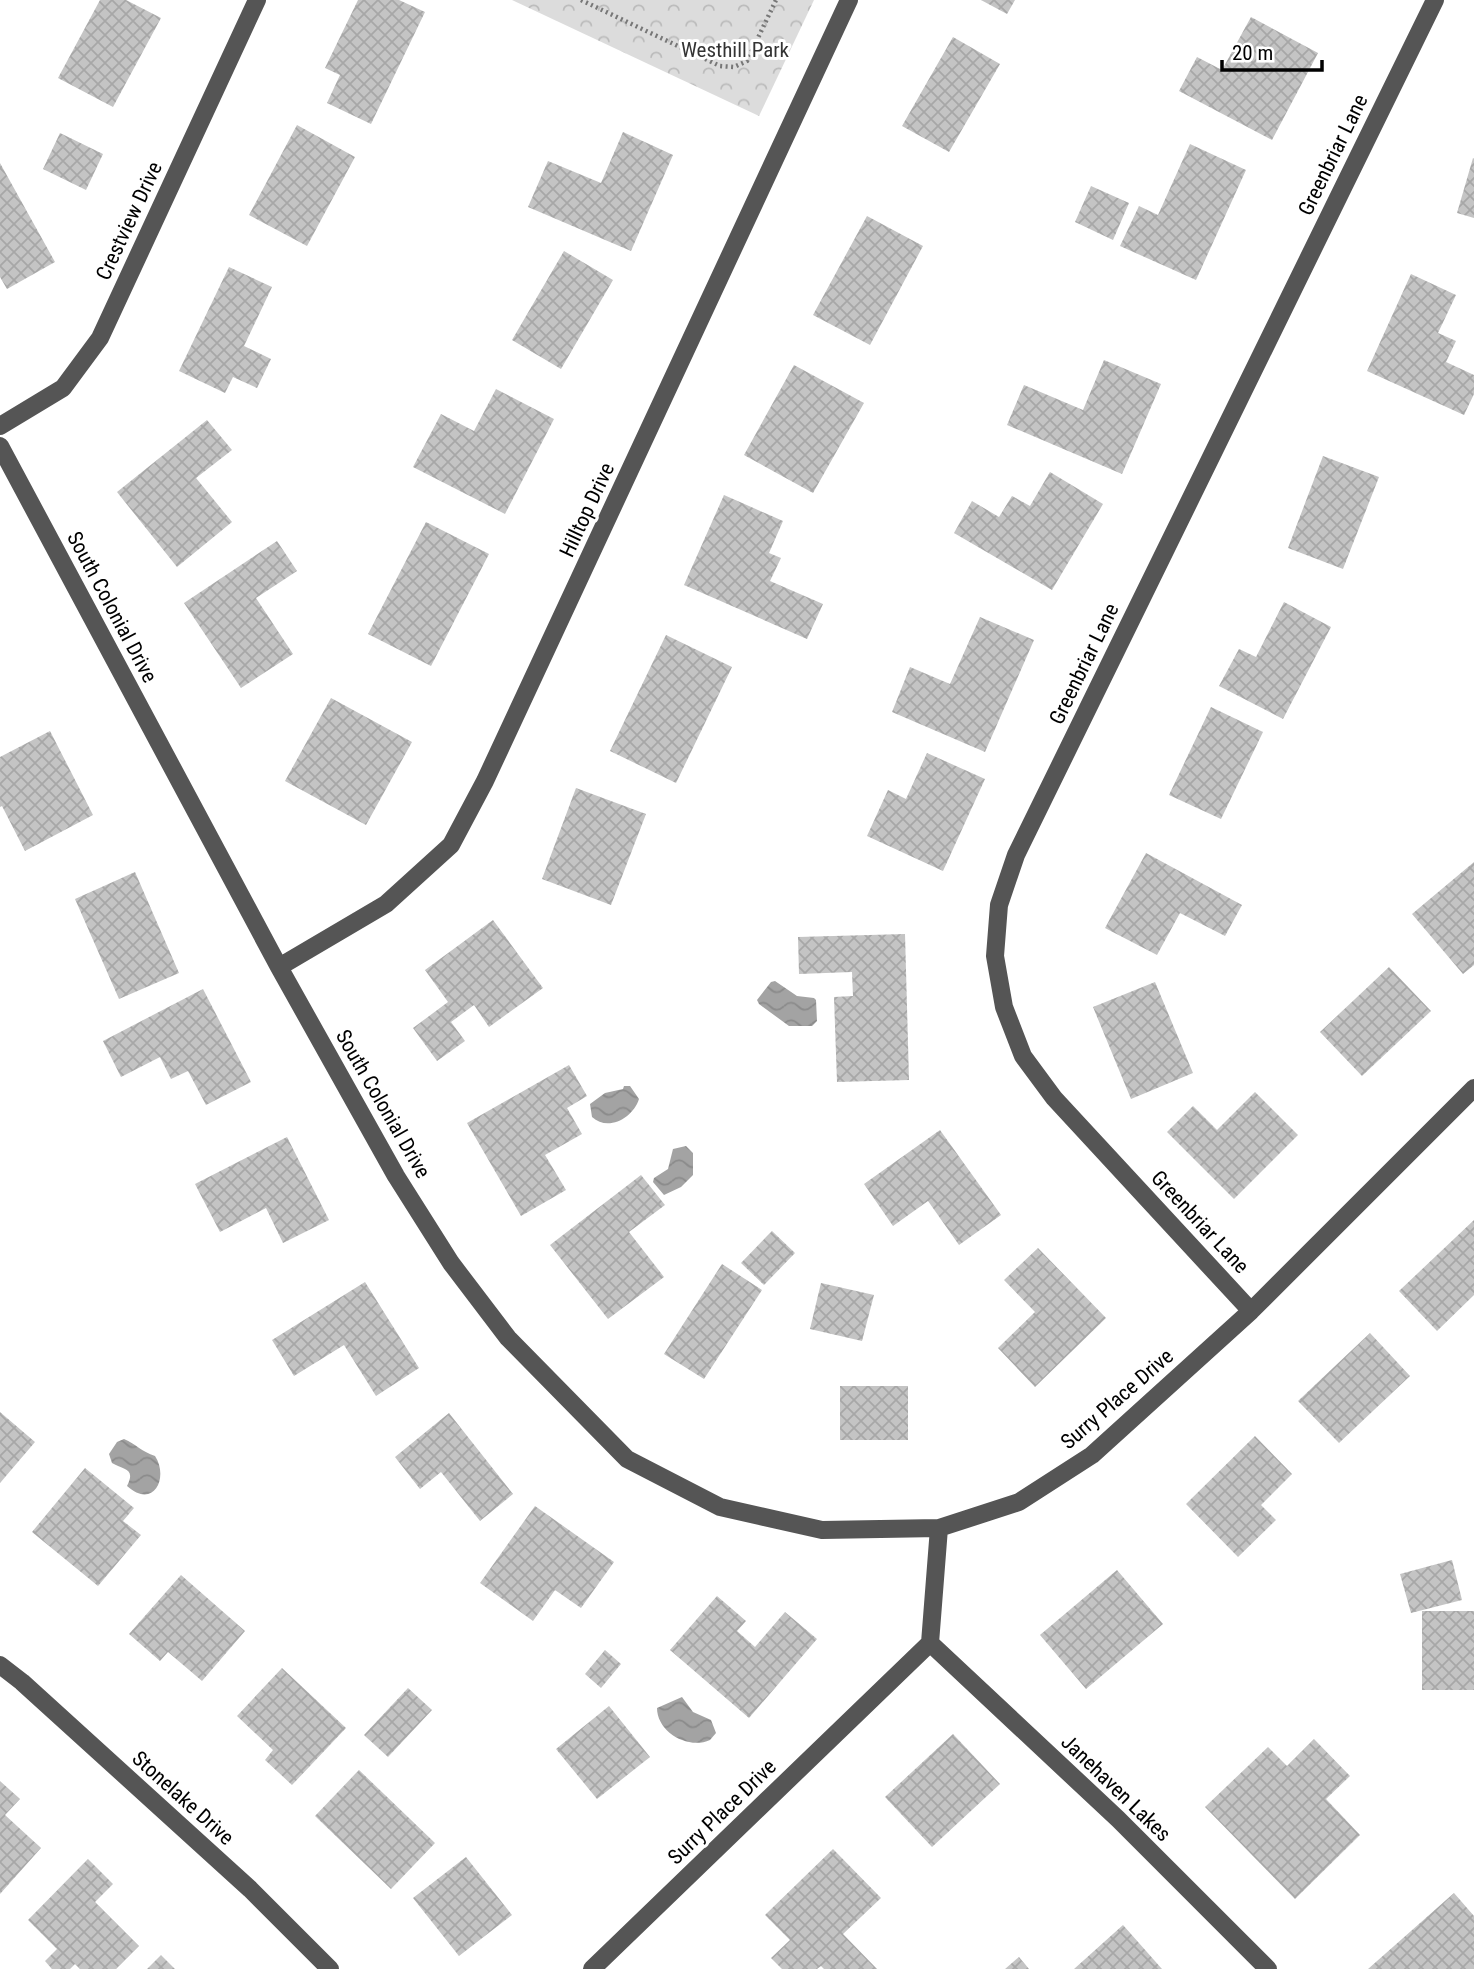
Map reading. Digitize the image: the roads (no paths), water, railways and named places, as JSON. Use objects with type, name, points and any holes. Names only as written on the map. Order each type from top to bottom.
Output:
[{"type":"street","name":"Crestview Drive","points":[[0,426],[63,388],[100,338],[257,0]]},
{"type":"street","name":"Hilltop Drive","points":[[279,967],[386,904],[451,845],[485,781],[849,0]]},
{"type":"street","name":"Greenbriar Lane","points":[[1251,1311],[1054,1098],[1023,1056],[1003,1007],[995,956],[999,905],[1016,855],[1435,0]]},
{"type":"street","name":"South Colonial Drive","points":[[0,446],[279,967],[396,1176],[451,1263],[508,1338],[627,1459],[720,1507],[822,1530],[939,1528]]},
{"type":"street","name":"Surry Place Drive","points":[[939,1528],[1019,1502],[1092,1455],[1251,1311],[1474,1088]]},
{"type":"street","points":[[930,1643],[939,1528]]},
{"type":"street","name":"Surry Place Drive","points":[[592,1969],[930,1643]]},
{"type":"street","name":"Janehaven Lakes","points":[[930,1643],[1118,1819],[1268,1969]]},
{"type":"street","name":"Stonelake Drive","points":[[0,1665],[33,1691],[250,1889],[330,1969]]},
{"type":"water","points":[[775,981],[797,996],[816,1000],[817,1021],[812,1026],[789,1026],[759,1004],[757,1000],[771,982]]},
{"type":"water","points":[[624,1086],[630,1086],[639,1099],[626,1117],[605,1123],[592,1117],[590,1104],[605,1093],[623,1089]]},
{"type":"water","points":[[686,1146],[693,1153],[693,1175],[681,1187],[664,1195],[653,1182],[654,1178],[668,1169],[673,1149]]},
{"type":"water","points":[[124,1439],[155,1456],[159,1464],[159,1481],[151,1493],[137,1492],[127,1486],[129,1473],[112,1463],[109,1454],[117,1442]]},
{"type":"water","points":[[682,1697],[693,1712],[711,1720],[716,1733],[710,1740],[692,1743],[684,1741],[662,1725],[657,1708]]},
{"type":"park label","name":"Westhill Park","points":[[735,50]]}]
